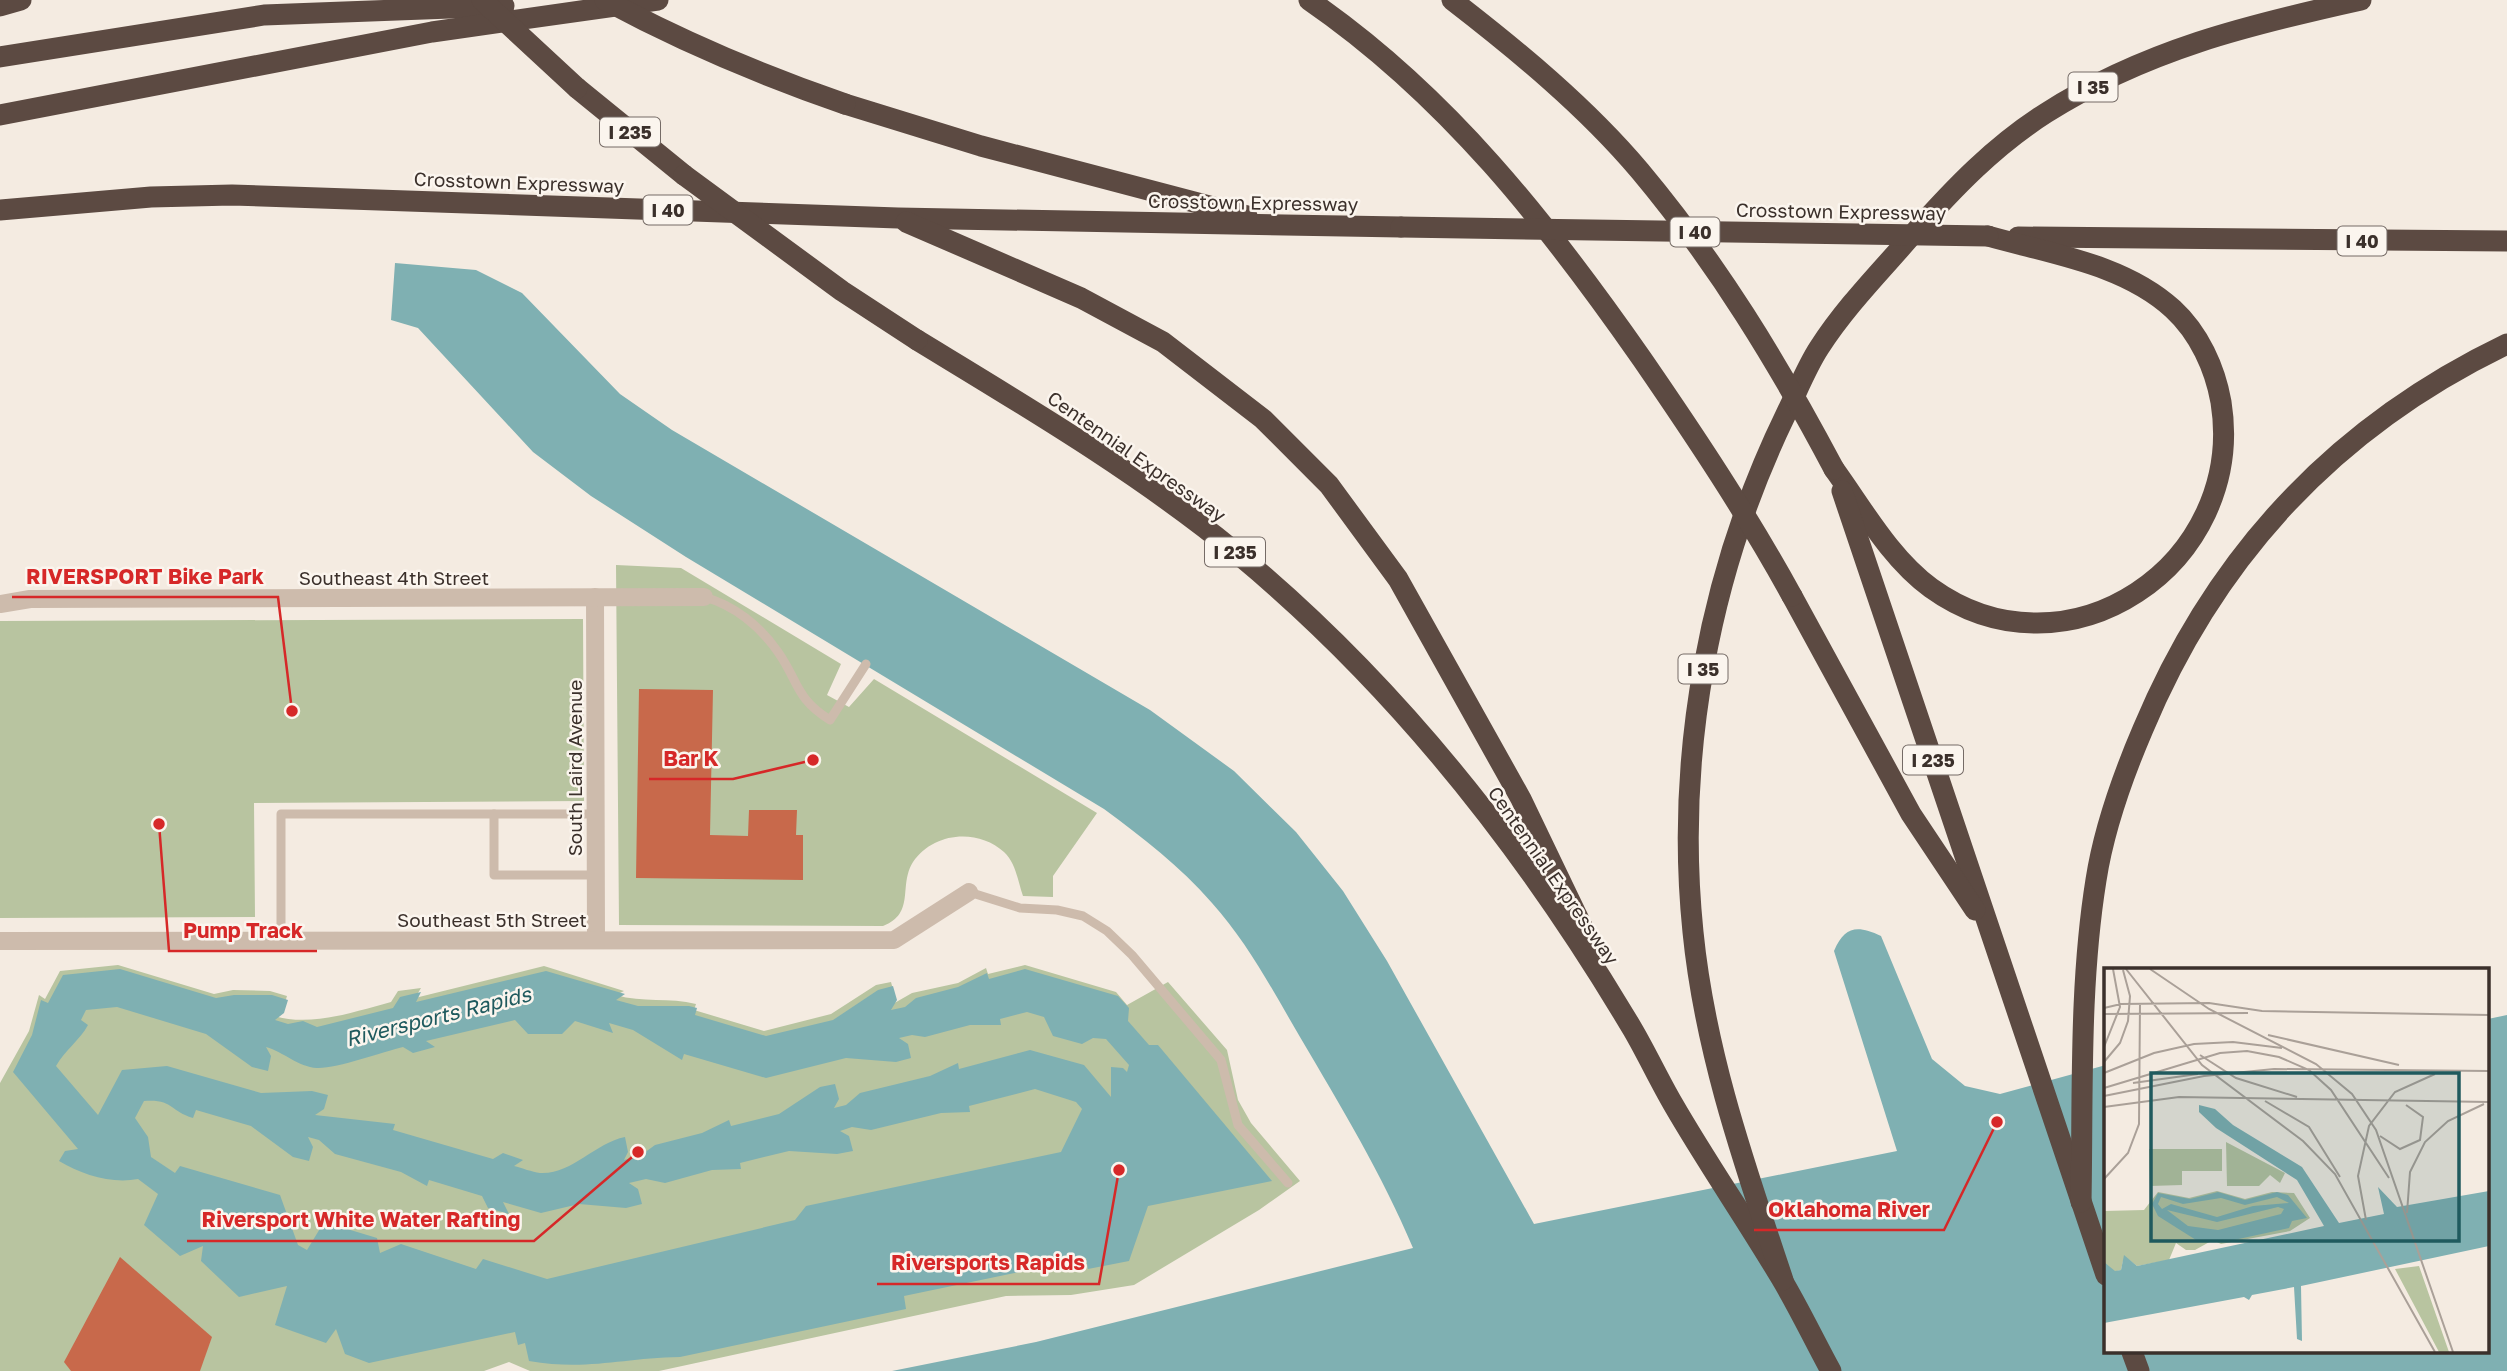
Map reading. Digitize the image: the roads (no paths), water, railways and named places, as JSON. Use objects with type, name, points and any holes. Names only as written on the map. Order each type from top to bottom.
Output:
[{"type":"highway","points":[[0,6],[20,0]]},
{"type":"highway","name":"Centennial Expressway","points":[[482,0],[577,88],[684,175],[831,283],[917,341],[1140,480],[1238,555],[1328,636],[1419,731],[1498,828],[1632,1030],[1673,1104],[1783,1280]]},
{"type":"highway","points":[[605,0],[693,46],[767,77],[845,104],[981,146],[1279,224]]},
{"type":"highway","points":[[1309,0],[1402,71],[1470,138],[1570,256],[1675,406],[1766,548],[1911,814],[1992,935]]},
{"type":"highway","name":"I 235","points":[[1452,0],[1535,67],[1640,171],[1730,288],[1791,387],[1834,469],[2022,1018],[2081,1202]]},
{"type":"highway","name":"I 35","points":[[1831,1371],[1783,1280],[1721,1093],[1693,932],[1689,839],[1699,688],[1720,594],[1745,510],[1775,437],[1818,351],[1850,307],[1955,187],[1987,155],[2046,113],[2097,84],[2191,42],[2252,24],[2361,0]]},
{"type":"highway","points":[[0,57],[264,15],[652,1]]},
{"type":"highway","points":[[0,115],[432,32],[652,1]]},
{"type":"highway","name":"Crosstown Expressway","points":[[0,210],[151,197],[232,195],[898,218],[2217,240],[2507,241]]},
{"type":"highway","points":[[898,218],[1081,298],[1163,342],[1263,419],[1329,485],[1398,579],[1521,799],[1632,1030]]},
{"type":"highway","points":[[1834,469],[1915,575],[1933,589],[1971,608],[2024,621],[2061,620],[2096,614],[2145,588],[2187,546],[2204,522],[2220,476],[2224,420],[2210,363],[2195,336],[2175,311],[2128,276],[1988,236]]},
{"type":"highway","points":[[2104,1269],[2081,1202],[2088,945],[2096,878],[2112,809],[2162,682],[2189,630],[2255,538],[2313,477],[2413,395],[2507,344]]},
{"type":"highway","points":[[2133,1354],[2139,1371]]},
{"type":"street","name":"South Laird Avenue","points":[[595,597],[596,940]]},
{"type":"street","name":"Southeast 4th Street","points":[[0,604],[30,599],[704,597]]},
{"type":"street","name":"Southeast 5th Street","points":[[0,941],[894,940],[969,892]]},
{"type":"lane","points":[[704,597],[722,602],[743,615],[778,652],[804,701],[830,720],[866,664]]},
{"type":"lane","points":[[282,941],[282,814],[595,814]]},
{"type":"lane","points":[[494,814],[494,875],[596,875]]},
{"type":"lane","points":[[969,892],[1020,908],[1057,910],[1083,916],[1107,931],[1132,955],[1221,1060],[1238,1125],[1288,1182]]},
{"type":"lane","points":[[1265,1170],[1276,1168]]},
{"type":"water","points":[[395,263],[476,270],[522,293],[620,394],[672,430],[1150,710],[1234,771],[1296,832],[1343,891],[1387,961],[1534,1224],[1897,1151],[1834,951],[1847,932],[1858,929],[1881,936],[1932,1059],[1965,1086],[2000,1094],[2104,1066],[2104,1354],[2490,1354],[2490,1019],[2507,1015],[2507,1371],[892,1371],[1036,1342],[1413,1248],[1360,1140],[1259,968],[1225,918],[1174,865],[1104,809],[686,557],[591,496],[533,452],[418,328],[391,320]]},
{"type":"water","name":"Riversports Rapids","points":[[120,969],[216,998],[272,995],[288,1000],[284,1013],[275,1020],[288,1024],[303,1021],[317,1027],[393,1008],[400,997],[421,992],[416,1002],[546,971],[625,994],[616,1000],[638,1006],[689,1006],[697,1008],[695,1015],[766,1036],[833,1020],[878,990],[893,986],[897,1000],[891,1010],[905,1007],[916,998],[958,987],[987,973],[989,979],[1025,969],[1118,996],[1129,1008],[1128,1021],[1149,1045],[1158,1045],[1272,1181],[1148,1206],[1129,1261],[1088,1269],[1086,1258],[904,1296],[906,1309],[680,1357],[569,1365],[529,1361],[525,1343],[518,1345],[515,1332],[369,1363],[345,1354],[336,1329],[326,1343],[275,1325],[287,1286],[239,1297],[201,1261],[203,1246],[180,1256],[144,1225],[158,1194],[138,1179],[97,1177],[59,1161],[65,1151],[78,1149],[13,1072],[32,1035],[41,1000],[48,1003],[63,975]],"holes":[[[117,1007],[206,1034],[252,1067],[268,1071],[271,1056],[266,1047],[304,1065],[325,1068],[403,1047],[413,1053],[435,1047],[426,1041],[515,1020],[528,1034],[562,1034],[575,1021],[613,1033],[609,1023],[633,1030],[682,1060],[684,1054],[766,1078],[846,1058],[896,1062],[911,1058],[908,1044],[899,1038],[912,1035],[925,1037],[970,1025],[1001,1025],[1000,1019],[1027,1012],[1044,1017],[1053,1036],[1082,1044],[1093,1038],[1106,1039],[1129,1065],[1127,1072],[1123,1068],[1111,1067],[1111,1097],[1084,1065],[1030,1050],[959,1069],[958,1063],[930,1076],[860,1093],[846,1105],[834,1108],[839,1099],[835,1084],[820,1087],[779,1114],[731,1126],[729,1120],[702,1133],[655,1145],[640,1156],[624,1160],[628,1152],[625,1137],[603,1145],[562,1169],[540,1173],[514,1166],[523,1160],[503,1153],[493,1159],[393,1130],[395,1124],[315,1115],[324,1109],[328,1095],[312,1091],[261,1093],[167,1066],[122,1070],[98,1115],[56,1066],[88,1025],[81,1020],[86,1010]],[[1035,1089],[1076,1102],[1082,1109],[1061,1152],[806,1206],[795,1220],[547,1279],[483,1259],[476,1269],[401,1244],[380,1253],[377,1238],[324,1222],[307,1250],[298,1245],[280,1195],[180,1166],[175,1173],[151,1157],[148,1137],[135,1118],[144,1101],[161,1102],[193,1118],[196,1110],[251,1126],[293,1157],[309,1161],[313,1147],[308,1137],[319,1140],[335,1154],[401,1172],[427,1186],[429,1180],[482,1196],[488,1208],[509,1214],[503,1202],[541,1213],[579,1204],[626,1208],[642,1204],[638,1189],[629,1183],[646,1179],[665,1183],[712,1170],[741,1169],[740,1163],[789,1151],[837,1154],[853,1151],[849,1136],[840,1131],[852,1127],[871,1130],[941,1113],[970,1112],[969,1106]]]},
{"type":"place","name":"RIVERSPORT Bike Park","points":[[292,711]]},
{"type":"place","name":"Bar K","points":[[813,760]]},
{"type":"place","name":"Pump Track","points":[[159,824]]},
{"type":"place","name":"Oklahoma River","points":[[1997,1122]]},
{"type":"place","name":"Riversport White Water Rafting","points":[[638,1152]]},
{"type":"place","name":"Riversports Rapids","points":[[1119,1170]]}]
